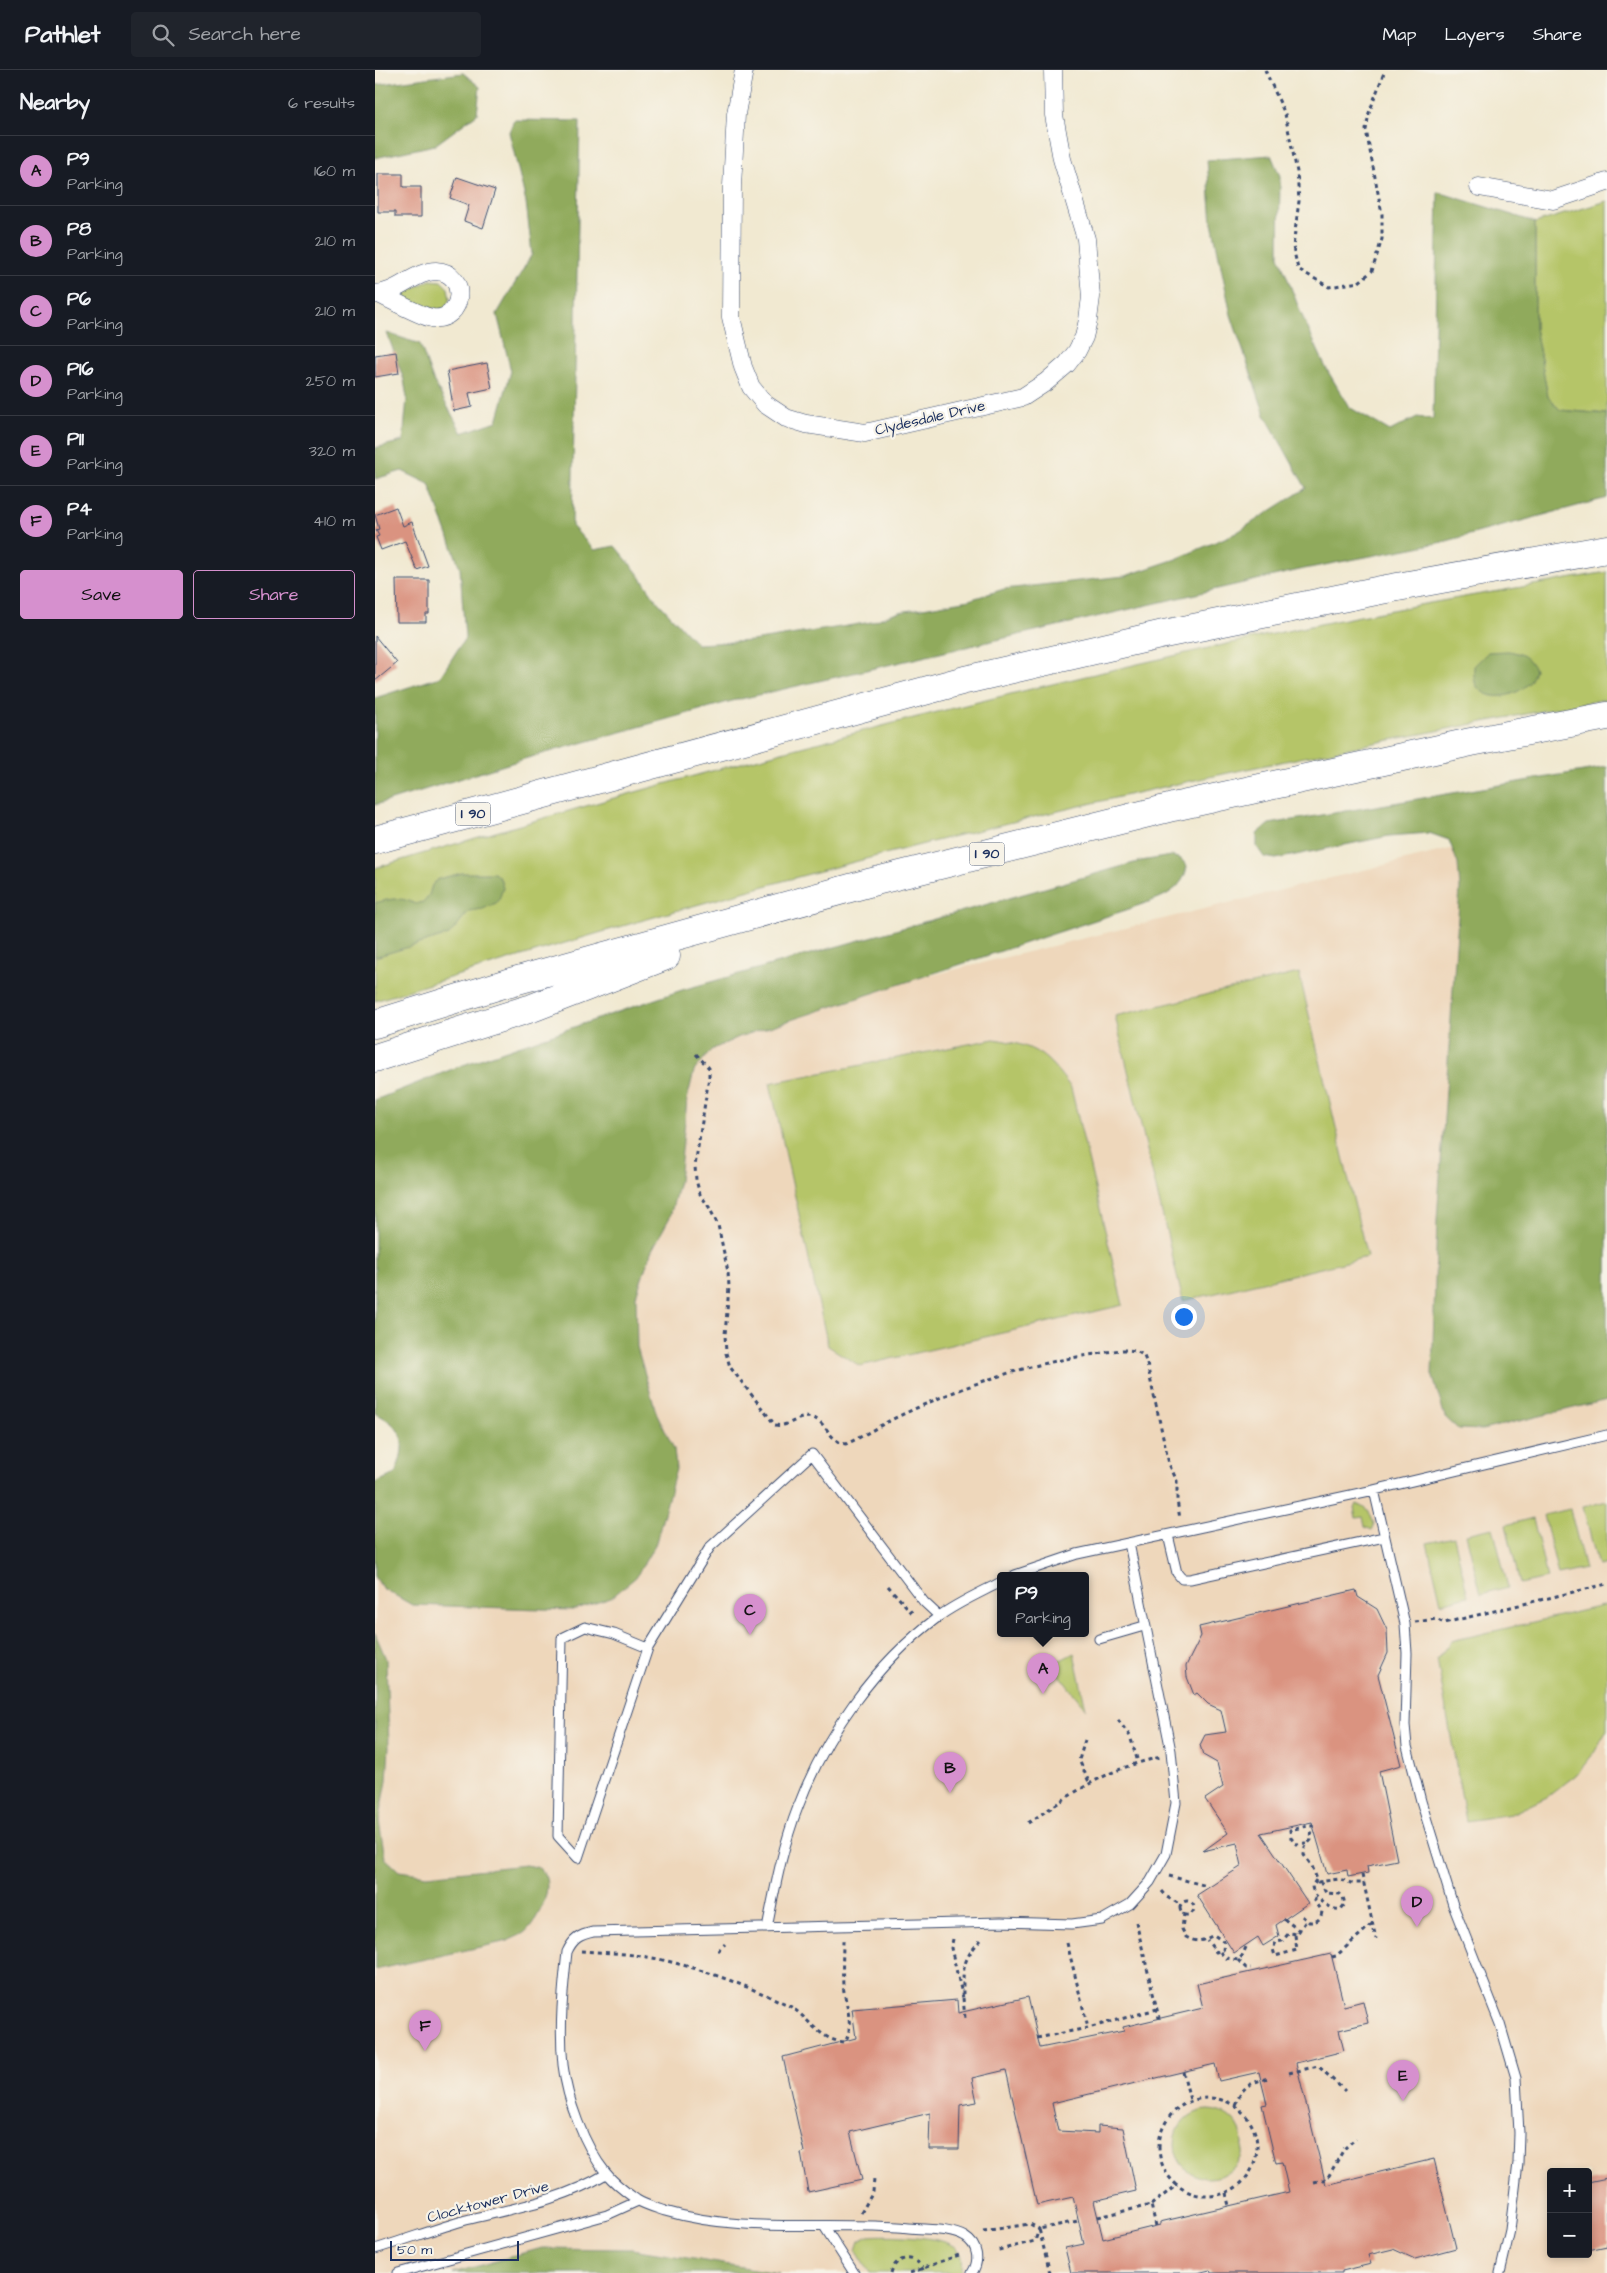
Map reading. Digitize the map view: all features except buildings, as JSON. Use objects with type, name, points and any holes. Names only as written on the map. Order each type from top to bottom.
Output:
[{"type":"highway","name":"I 90","points":[[375,840],[974,677],[1173,632],[1381,590],[1607,549]]},
{"type":"highway","name":"I 90","points":[[375,1024],[507,983],[872,882],[1173,808],[1471,742],[1607,716]]},
{"type":"highway","points":[[375,1058],[532,1008],[800,903]]},
{"type":"street","name":"Clydesdale Drive","points":[[744,70],[737,114],[732,186],[731,308],[743,367],[751,387],[765,404],[786,418],[806,424],[865,433],[1023,397],[1046,382],[1067,364],[1084,338],[1091,297],[1086,238],[1062,159],[1055,115],[1053,70]]},
{"type":"street","points":[[1479,187],[1553,200],[1607,182]]},
{"type":"lane","points":[[1024,1572],[1077,1554],[1374,1490],[1607,1435]]},
{"type":"lane","points":[[648,1648],[614,1634],[585,1627],[562,1638],[558,1836],[578,1858],[648,1648],[710,1547],[812,1454],[925,1602],[939,1616]]},
{"type":"lane","points":[[1374,1490],[1405,1624],[1407,1652],[1406,1732],[1421,1801],[1453,1904],[1500,2024],[1517,2078],[1518,2163],[1510,2230],[1500,2273]]},
{"type":"lane","points":[[1168,1535],[1177,1573],[1182,1579],[1190,1579],[1384,1537]]},
{"type":"lane","points":[[972,2273],[977,2258],[975,2248],[966,2238],[951,2232],[885,2226],[824,2226],[709,2221],[682,2216],[638,2201],[606,2174],[590,2148],[575,2110],[563,2064],[562,2026],[566,1957],[572,1941],[581,1935],[593,1932],[1001,1922],[1072,1924],[1102,1920],[1131,1904],[1150,1882],[1166,1854],[1175,1803],[1171,1755],[1129,1543]]},
{"type":"lane","points":[[767,1928],[781,1867],[798,1807],[831,1738],[882,1666],[939,1616],[997,1584]]},
{"type":"lane","points":[[1099,1638],[1144,1626]]},
{"type":"lane","name":"Clocktower Drive","points":[[375,2249],[463,2221],[559,2196],[585,2187],[606,2174]]},
{"type":"lane","points":[[398,2273],[607,2215],[638,2201]]},
{"type":"lane","points":[[824,2226],[854,2273]]},
{"type":"path","points":[[1265,70],[1285,114],[1297,172],[1299,201],[1293,247],[1298,269],[1329,287],[1359,282],[1372,270],[1382,238],[1382,214],[1367,130],[1369,113],[1385,70]]},
{"type":"path","points":[[696,1054],[709,1068],[709,1077],[697,1149],[696,1180],[700,1194],[718,1225],[728,1272],[726,1353],[730,1367],[775,1425],[787,1425],[803,1417],[813,1418],[818,1420],[835,1440],[846,1444],[892,1419],[954,1391],[1011,1370],[1076,1357],[1133,1350],[1144,1356],[1147,1364],[1169,1464],[1177,1481],[1180,1520]]},
{"type":"path","points":[[1405,1624],[1436,1619],[1443,1623],[1607,1584]]},
{"type":"path","points":[[887,1586],[914,1615]]},
{"type":"path","points":[[1118,1720],[1130,1736],[1138,1762]]},
{"type":"path","points":[[1085,1740],[1079,1760],[1089,1782]]},
{"type":"path","points":[[1028,1823],[1089,1782],[1138,1762],[1162,1757]]},
{"type":"path","points":[[1302,1916],[1306,1920],[1317,1921],[1322,1915],[1321,1908],[1315,1901],[1312,1886],[1316,1880],[1312,1866],[1304,1855],[1307,1843],[1311,1840],[1312,1825],[1290,1830],[1291,1838],[1296,1844],[1307,1843]]},
{"type":"path","points":[[1362,1874],[1376,1940]]},
{"type":"path","points":[[1169,1876],[1207,1886]]},
{"type":"path","points":[[1316,1880],[1321,1882],[1339,1878],[1354,1883],[1365,1883]]},
{"type":"path","points":[[1315,1897],[1333,1909],[1338,1910],[1344,1907],[1343,1897],[1340,1894],[1326,1893],[1321,1882]]},
{"type":"path","points":[[1162,1891],[1167,1897],[1181,1905],[1184,1913],[1182,1929],[1187,1937],[1193,1941],[1207,1940],[1214,1935],[1224,1942],[1224,1948],[1219,1952]]},
{"type":"path","points":[[1181,1905],[1186,1901],[1193,1904],[1192,1912],[1184,1913]]},
{"type":"path","points":[[1284,1919],[1300,1931]]},
{"type":"path","points":[[1295,1935],[1300,1931],[1306,1920]]},
{"type":"path","points":[[1137,1922],[1159,2018]]},
{"type":"path","points":[[1332,1957],[1336,1956],[1373,1923]]},
{"type":"path","points":[[1289,1933],[1295,1935],[1297,1950],[1275,1956],[1273,1949],[1275,1942],[1282,1941],[1289,1933]]},
{"type":"path","points":[[580,1951],[635,1955],[705,1973],[787,2005],[802,2014],[812,2027],[834,2042],[845,2042],[849,2036],[847,1999],[843,1987],[843,1938]]},
{"type":"path","points":[[953,1939],[951,1948],[963,1998]]},
{"type":"path","points":[[965,2018],[963,1967],[971,1950],[982,1939]]},
{"type":"path","points":[[1207,1940],[1213,1950],[1219,1952],[1225,1958],[1238,1960],[1246,1968],[1251,1968]]},
{"type":"path","points":[[1067,1943],[1087,2028]]},
{"type":"path","points":[[718,1951],[725,1944]]},
{"type":"path","points":[[1238,1960],[1247,1945]]},
{"type":"path","points":[[1037,2038],[1087,2028],[1157,2009]]},
{"type":"path","points":[[1289,2073],[1318,2066],[1345,2091]]},
{"type":"path","points":[[1183,2072],[1190,2100]]},
{"type":"path","points":[[1235,2105],[1241,2091],[1249,2084],[1268,2078]]},
{"type":"path","points":[[1205,2097],[1221,2098],[1235,2105],[1247,2115],[1255,2129],[1258,2144],[1256,2160],[1250,2174],[1239,2186],[1225,2193],[1209,2196],[1192,2194],[1177,2185],[1165,2172],[1159,2156],[1159,2139],[1165,2122],[1175,2109],[1190,2100],[1205,2097]]},
{"type":"path","points":[[1314,2182],[1327,2179],[1344,2149],[1356,2138]]},
{"type":"path","points":[[859,2216],[873,2192],[874,2179]]},
{"type":"path","points":[[1098,2217],[1151,2206],[1177,2185]]},
{"type":"path","points":[[1225,2193],[1229,2206]]},
{"type":"path","points":[[1151,2206],[1156,2226]]},
{"type":"path","points":[[983,2231],[1030,2224],[1039,2229],[1078,2221]]},
{"type":"path","points":[[995,2251],[1035,2241],[1039,2229]]},
{"type":"path","points":[[1039,2229],[1050,2273]]},
{"type":"path","points":[[910,2273],[959,2255]]},
{"type":"path","points":[[891,2273],[896,2263],[905,2258],[915,2260],[923,2268],[924,2273]]},
{"type":"shaded area","points":[[1607,811],[1607,2273],[375,2273],[375,1569],[649,1044]]},
{"type":"green space","points":[[463,73],[480,87],[477,114],[435,145],[375,158],[375,85]]},
{"type":"green space","points":[[514,120],[580,121],[572,526],[594,550],[615,546],[636,571],[657,601],[697,644],[752,641],[872,622],[894,613],[969,600],[1004,589],[1125,576],[1176,559],[1236,533],[1306,488],[1265,415],[1231,315],[1212,223],[1207,160],[1271,155],[1280,176],[1279,256],[1300,311],[1326,368],[1349,407],[1390,431],[1417,417],[1433,419],[1438,192],[1535,222],[1535,328],[1548,397],[1560,410],[1607,414],[1607,498],[1443,542],[1304,569],[732,701],[524,759],[375,805],[375,698],[440,677],[465,638],[460,568],[429,484],[402,471],[375,479],[375,448],[403,441],[407,398],[404,380],[387,333],[420,344],[433,380],[462,433],[497,421],[511,371],[497,314],[532,254],[526,202],[509,132]]},
{"type":"green space","points":[[1607,201],[1607,414],[1560,410],[1548,397],[1535,328],[1535,223]]},
{"type":"green space","points":[[430,280],[441,281],[448,288],[450,299],[444,309],[433,311],[405,298],[405,293]]},
{"type":"green space","points":[[1607,572],[1607,699],[1424,733],[1180,783],[931,842],[652,918],[375,1001],[375,868],[728,766],[1085,676],[1325,623]]},
{"type":"green space","points":[[1508,651],[1521,654],[1528,659],[1535,670],[1531,680],[1522,689],[1510,695],[1497,696],[1484,693],[1476,684],[1474,666],[1488,652]]},
{"type":"green space","points":[[1607,767],[1607,1400],[1482,1430],[1458,1429],[1445,1417],[1432,1374],[1437,1220],[1460,888],[1458,864],[1449,840],[1429,833],[1389,836],[1276,859],[1264,857],[1257,847],[1257,834],[1269,824]]},
{"type":"green space","points":[[1171,856],[1181,859],[1187,866],[1184,876],[1173,890],[1155,900],[739,1037],[711,1050],[694,1071],[687,1100],[679,1181],[670,1217],[651,1252],[636,1296],[637,1347],[656,1412],[674,1449],[676,1469],[656,1543],[636,1577],[611,1598],[573,1610],[412,1605],[382,1588],[375,1576],[375,1483],[395,1474],[402,1445],[398,1431],[393,1425],[375,1413],[375,1100],[460,1066],[682,990],[1141,861]]},
{"type":"green space","points":[[462,873],[494,873],[500,878],[503,888],[498,902],[483,909],[469,911],[449,935],[375,957],[375,903],[395,899],[410,901],[415,904],[423,902],[429,895],[432,885],[438,879]]},
{"type":"green space","points":[[1299,973],[1367,1257],[1183,1301],[1115,1016]]},
{"type":"green space","points":[[994,1039],[1021,1045],[1039,1053],[1047,1059],[1071,1088],[1123,1305],[860,1366],[828,1346],[770,1083]]},
{"type":"green space","points":[[1607,1501],[1607,1564],[1598,1566],[1583,1507]]},
{"type":"green space","points":[[1357,1504],[1364,1507],[1371,1515],[1374,1526],[1372,1530],[1365,1527],[1363,1517],[1356,1518],[1354,1507]]},
{"type":"green space","points":[[1570,1509],[1585,1569],[1558,1575],[1544,1515]]},
{"type":"green space","points":[[1533,1518],[1547,1578],[1520,1584],[1506,1525]]},
{"type":"green space","points":[[1493,1528],[1508,1587],[1481,1594],[1466,1534]]},
{"type":"green space","points":[[1454,1537],[1468,1596],[1441,1603],[1427,1543]]},
{"type":"green space","points":[[1607,1605],[1607,1730],[1594,1753],[1576,1775],[1547,1797],[1511,1814],[1466,1821],[1437,1659],[1451,1641]]},
{"type":"green space","points":[[375,1633],[386,1659],[389,1746],[387,1781],[379,1822],[385,1858],[399,1871],[427,1875],[525,1865],[535,1867],[540,1869],[545,1875],[547,1891],[545,1900],[532,1924],[526,1931],[508,1941],[375,1970]]},
{"type":"green space","points":[[1074,1653],[1086,1709],[1051,1665]]},
{"type":"green space","points":[[1216,2110],[1228,2116],[1237,2125],[1243,2137],[1241,2157],[1233,2168],[1216,2178],[1202,2178],[1185,2168],[1177,2157],[1175,2137],[1185,2120],[1196,2112]]},
{"type":"green space","points":[[888,2235],[928,2238],[950,2244],[957,2248],[961,2254],[961,2273],[870,2273],[856,2250],[859,2241],[869,2236]]},
{"type":"green space","points":[[542,2248],[632,2249],[779,2273],[453,2273]]},
{"type":"place","name":"P6","points":[[750,1635]]},
{"type":"place","name":"P9","points":[[1043,1694]]},
{"type":"place","name":"P8","points":[[950,1793]]},
{"type":"place","name":"P16","points":[[1417,1927]]},
{"type":"place","name":"P4","points":[[425,2051]]},
{"type":"place","name":"P11","points":[[1403,2101]]}]
